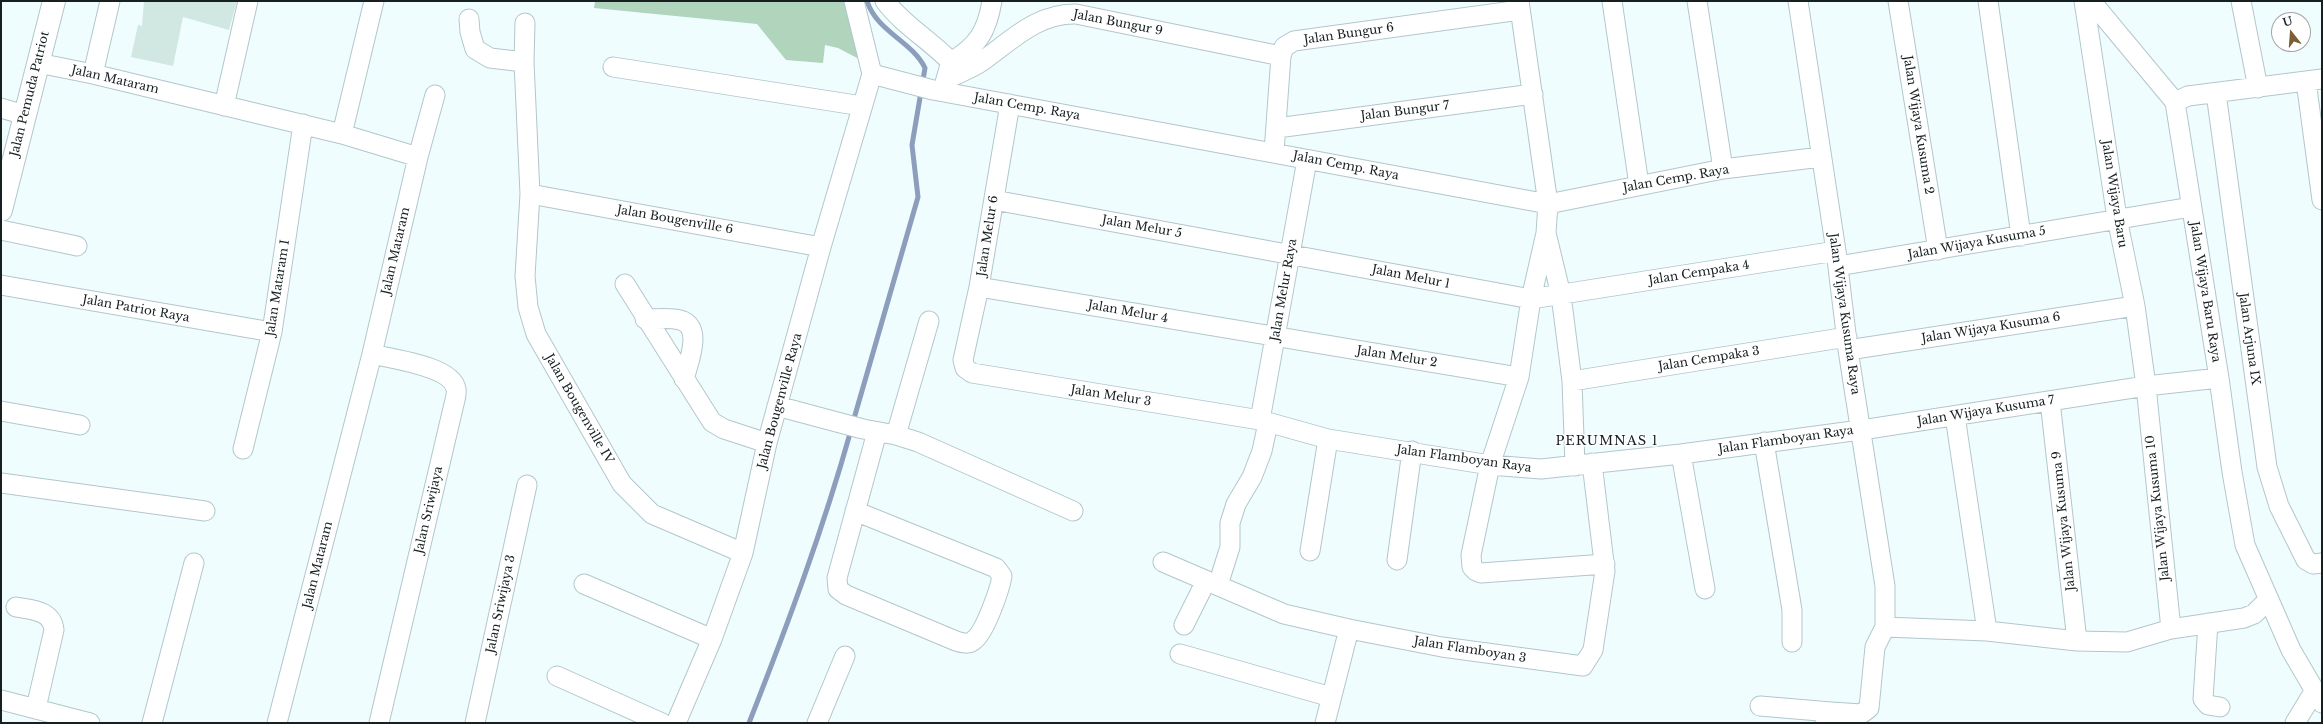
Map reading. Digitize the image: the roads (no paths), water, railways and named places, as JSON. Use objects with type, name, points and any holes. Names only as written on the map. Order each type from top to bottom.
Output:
[{"type":"main road","name":"Jalan Pemuda Patriot","points":[[1,210],[53,1]]},
{"type":"street","points":[[93,74],[110,1]]},
{"type":"street","points":[[224,106],[248,1]]},
{"type":"street","points":[[342,134],[374,1]]},
{"type":"street","points":[[854,1],[872,74]]},
{"type":"street","points":[[885,1],[894,13],[937,47],[943,80]]},
{"type":"street","points":[[943,80],[978,41],[987,25],[992,1]]},
{"type":"street","points":[[1612,1],[1639,185]]},
{"type":"street","points":[[1696,1],[1723,169]]},
{"type":"street","name":"Jalan Wijaya Kusuma Raya","points":[[1798,1],[1885,586],[1885,627]]},
{"type":"street","name":"Jalan Wijaya Kusuma 2","points":[[1898,1],[1938,250]]},
{"type":"street","points":[[1988,1],[2021,236]]},
{"type":"street","name":"Jalan Wijaya Baru","points":[[2084,1],[2117,218],[2135,306],[2146,386]]},
{"type":"street","points":[[2091,1],[2196,96],[2314,80],[2322,200]]},
{"type":"street","points":[[2241,1],[2258,88]]},
{"type":"street","points":[[1520,6],[1548,204],[1546,233],[1531,299],[1519,377],[1490,465],[1471,555],[1472,567],[1481,573],[1605,564]]},
{"type":"street","name":"Jalan Bungur 6","points":[[1281,56],[1284,47],[1294,41],[1520,6]]},
{"type":"street","name":"Jalan Bungur 9","points":[[943,80],[979,63],[1034,24],[1060,14],[1076,14],[1281,56]]},
{"type":"street","points":[[469,19],[470,32],[475,49],[490,58],[524,62]]},
{"type":"street","name":"Jalan Bougenville IV","points":[[525,23],[524,62],[530,194],[525,276],[528,307],[536,334],[593,436],[622,484],[652,514],[743,552]]},
{"type":"street","points":[[1274,152],[1277,128],[1281,56]]},
{"type":"street","name":"Jalan Mataram","points":[[38,63],[93,74],[303,124],[418,157],[372,354],[277,723]]},
{"type":"street","points":[[614,67],[862,106]]},
{"type":"street","name":"Jalan Cemp. Raya","points":[[872,74],[907,85],[943,80],[1010,104],[1548,204],[1723,169],[1821,157]]},
{"type":"street","name":"Jalan Bougenville Raya","points":[[676,723],[712,639],[743,552],[767,443],[821,247],[872,74]]},
{"type":"street","name":"Jalan Bungur 7","points":[[1277,128],[1533,94]]},
{"type":"street","points":[[418,157],[435,95]]},
{"type":"street","name":"Jalan Wijaya Baru Raya","points":[[2196,96],[2191,207],[2219,378],[2232,472],[2245,545],[2269,604],[2291,650],[2317,685]]},
{"type":"street","name":"Jalan Arjuna IX","points":[[2196,96],[2266,467],[2278,506],[2306,560],[2313,564],[2322,562]]},
{"type":"street","name":"Jalan Melur 6","points":[[964,368],[963,360],[979,287],[1010,104]]},
{"type":"street","points":[[1,108],[25,115]]},
{"type":"street","name":"Jalan Mataram I","points":[[243,449],[272,332],[303,124]]},
{"type":"street","name":"Jalan Melur Raya","points":[[1184,625],[1212,583],[1230,547],[1230,523],[1236,504],[1252,477],[1262,451],[1264,421],[1276,337],[1307,160]]},
{"type":"street","name":"Jalan Bougenville 6","points":[[530,194],[821,247]]},
{"type":"street","name":"Jalan Melur 5","points":[[994,200],[1290,254]]},
{"type":"street","name":"Jalan Wijaya Kusuma 5","points":[[1837,259],[1938,250],[2117,218],[2191,207]]},
{"type":"street","points":[[1,230],[77,246]]},
{"type":"street","name":"Jalan Flamboyan 3","points":[[1163,562],[1284,614],[1349,629],[1442,647],[1583,666],[1593,650],[1603,591],[1605,564],[1583,465],[1561,295],[1546,233]]},
{"type":"street","name":"Jalan Melur 1","points":[[1290,254],[1531,299],[1561,295]]},
{"type":"street","name":"Jalan Cempaka 4","points":[[1561,295],[1837,259]]},
{"type":"street","points":[[625,284],[645,319],[712,422],[724,429],[767,443]]},
{"type":"street","name":"Jalan Patriot Raya","points":[[1,285],[272,332]]},
{"type":"street","name":"Jalan Melur 4","points":[[979,287],[1276,337]]},
{"type":"street","name":"Jalan Wijaya Kusuma 6","points":[[1848,343],[2135,306]]},
{"type":"street","points":[[645,319],[680,320],[687,324],[692,333],[694,344],[684,379]]},
{"type":"street","points":[[896,434],[929,321]]},
{"type":"street","name":"Jalan Melur 2","points":[[1276,337],[1519,377]]},
{"type":"street","name":"Jalan Cempaka 3","points":[[1572,380],[1848,343]]},
{"type":"street","name":"Jalan Sriwijaya","points":[[372,354],[437,370],[452,381],[456,389],[454,404],[379,723]]},
{"type":"street","name":"Jalan Melur 3","points":[[964,368],[972,373],[1264,421]]},
{"type":"street","name":"Jalan Wijaya Kusuma 7","points":[[1861,430],[2146,386],[2219,378]]},
{"type":"street","name":"Jalan Wijaya Kusuma 10","points":[[2146,386],[2171,629]]},
{"type":"street","name":"Jalan Wijaya Kusuma 9","points":[[2050,401],[2077,641]]},
{"type":"street","points":[[778,406],[870,431],[896,434],[918,442],[1074,511]]},
{"type":"street","points":[[1,411],[80,425]]},
{"type":"street","points":[[1955,416],[1987,631]]},
{"type":"street","name":"Jalan Flamboyan Raya","points":[[1264,421],[1328,439],[1412,451],[1490,465],[1541,469],[1681,454],[1861,430]]},
{"type":"street","points":[[855,511],[996,568],[1002,576],[1000,584],[983,627],[974,640],[966,644],[956,641],[846,595],[838,588],[837,578],[855,511],[870,431]]},
{"type":"street","points":[[1310,551],[1328,439]]},
{"type":"street","points":[[1764,442],[1792,610],[1792,642]]},
{"type":"street","points":[[1397,560],[1412,451]]},
{"type":"street","points":[[1681,454],[1705,589]]},
{"type":"street","points":[[1,483],[205,511]]},
{"type":"street","name":"Jalan Sriwijaya 3","points":[[475,723],[527,485]]},
{"type":"street","points":[[152,723],[194,563]]},
{"type":"street","points":[[584,584],[712,639]]},
{"type":"street","points":[[1760,706],[1828,718],[1861,714],[1869,708],[1875,647],[1885,627],[1987,631],[2077,641],[2127,642],[2171,629],[2244,618],[2254,614],[2269,604]]},
{"type":"street","points":[[16,607],[44,614],[53,623],[54,630],[36,708]]},
{"type":"street","points":[[2208,623],[2203,699],[2208,705],[2220,707]]},
{"type":"street","points":[[1326,723],[1331,697],[1349,629]]},
{"type":"street","points":[[1180,654],[1331,697]]},
{"type":"street","points":[[817,723],[845,656]]},
{"type":"street","points":[[557,676],[662,723]]},
{"type":"street","points":[[2295,723],[2317,685]]},
{"type":"street","points":[[1,700],[90,723]]},
{"type":"waterway","points":[[853,422],[918,197],[912,145],[925,68],[912,50],[878,21],[867,1]]},
{"type":"waterway","points":[[749,723],[804,578],[829,504],[851,430]]},
{"type":"district","name":"PERUMNAS 1","points":[[1607,441]]}]
